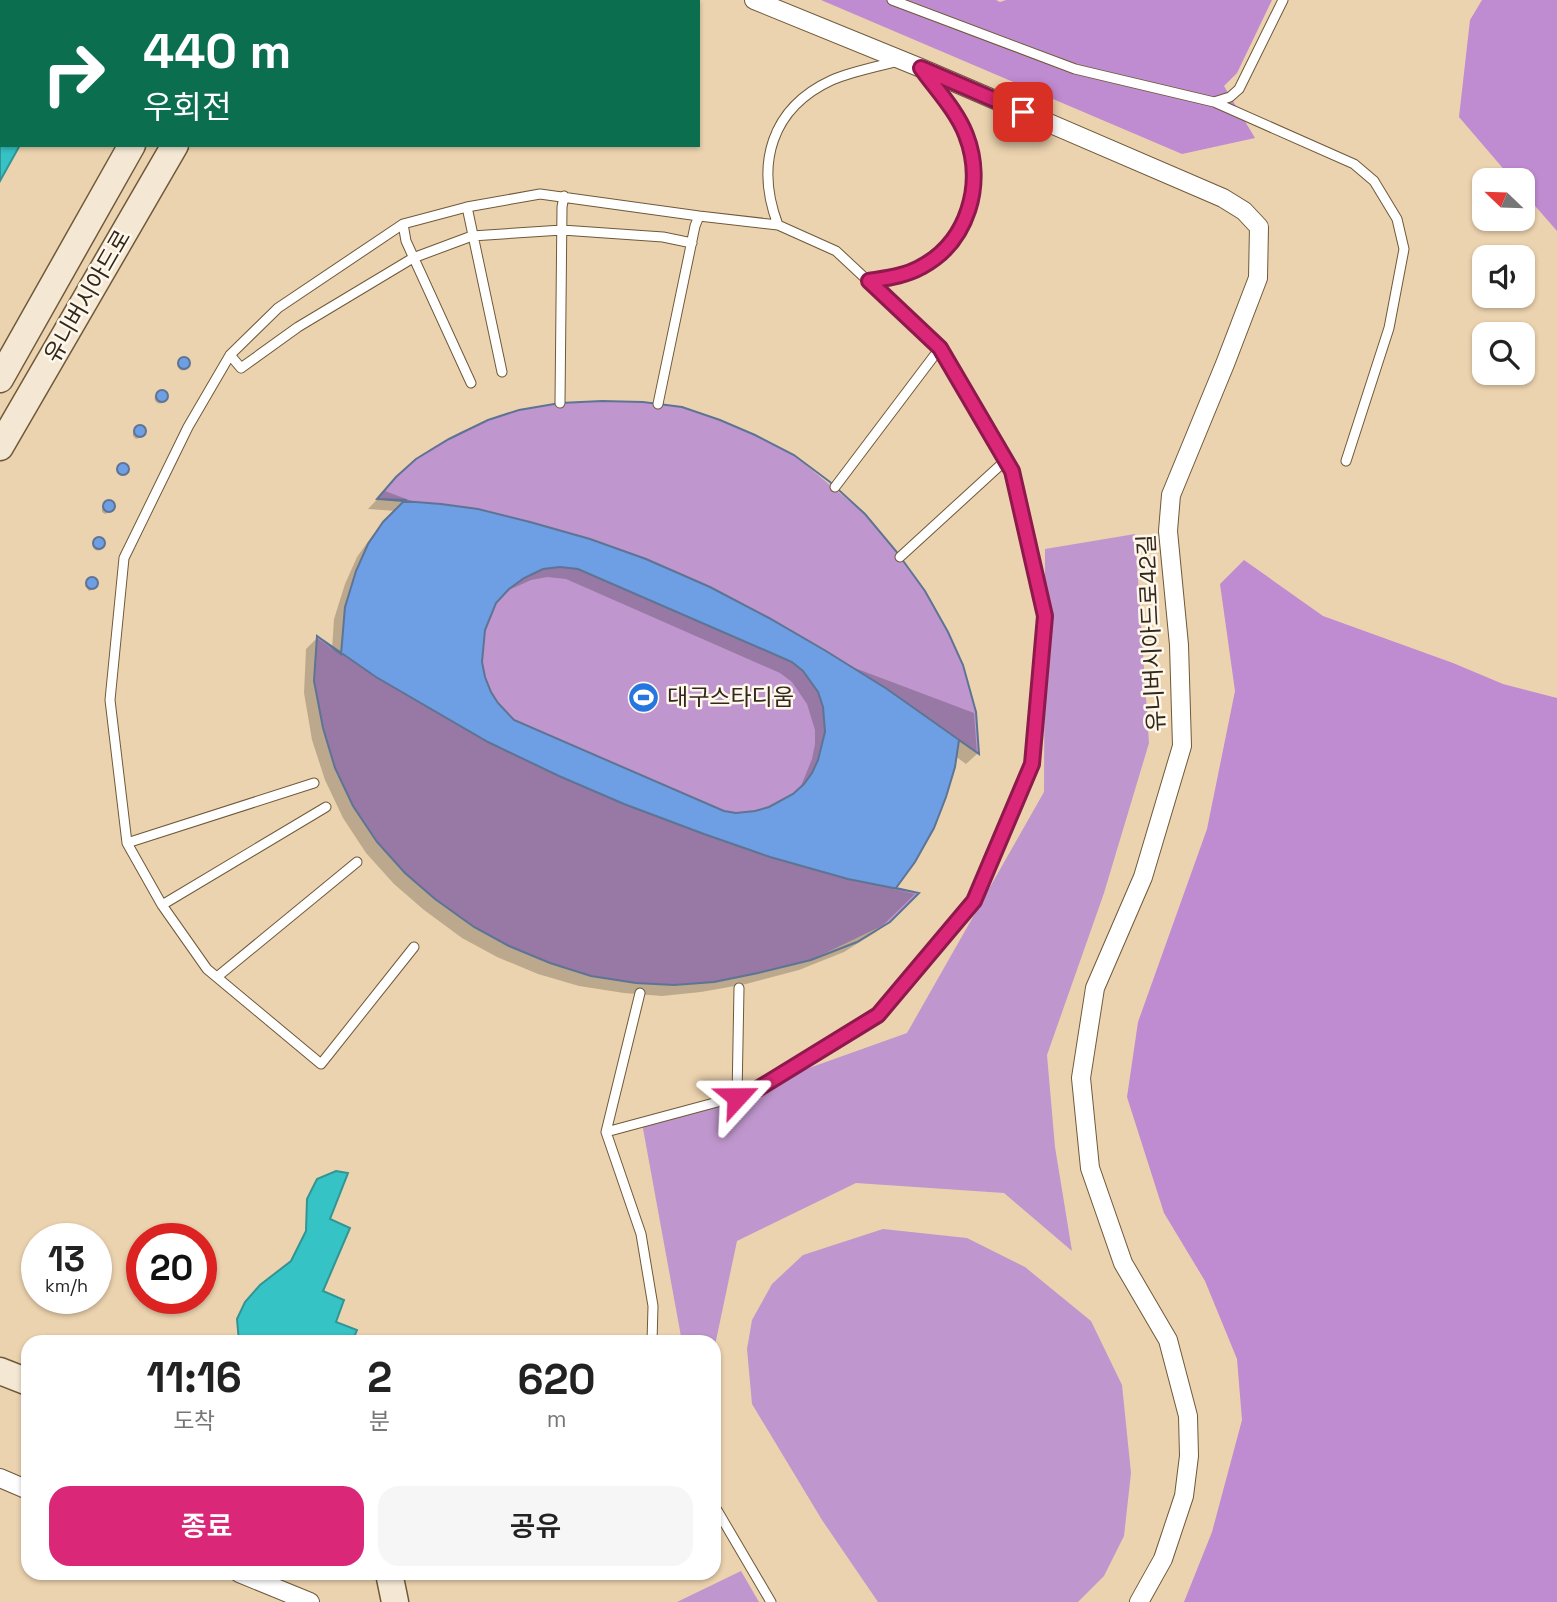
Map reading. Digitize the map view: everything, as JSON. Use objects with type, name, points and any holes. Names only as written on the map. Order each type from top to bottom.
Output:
[{"type":"main road","name":"유니버시아드로","points":[[0,379],[131,147]]},
{"type":"main road","name":"유니버시아드로","points":[[0,456],[6,438],[174,147]]},
{"type":"main road","points":[[0,1371],[21,1379]]},
{"type":"main road","points":[[390,1580],[395,1602]]},
{"type":"street","name":"유니버시아드로42길","points":[[754,0],[781,4],[901,60],[1223,198],[1244,211],[1259,227],[1258,278],[1171,495],[1168,531],[1179,645],[1182,746],[1143,877],[1095,988],[1081,1078],[1090,1168],[1123,1263],[1168,1340],[1188,1416],[1189,1456],[1184,1496],[1163,1559],[1139,1602]]},
{"type":"street","points":[[0,1478],[21,1487]]},
{"type":"street","points":[[256,1580],[310,1602]]},
{"type":"lane","points":[[892,0],[1075,69],[1214,102],[1354,164],[1374,181],[1397,219],[1404,249],[1389,327],[1346,461]]},
{"type":"lane","points":[[1214,102],[1230,97],[1239,89],[1283,0]]},
{"type":"lane","points":[[778,225],[767,184],[769,157],[777,132],[791,109],[811,91],[834,79],[901,60]]},
{"type":"lane","points":[[869,281],[898,276],[922,267],[942,251],[959,232],[970,209],[974,183],[973,158],[966,133],[921,68]]},
{"type":"lane","points":[[414,947],[321,1064],[207,969],[162,905],[127,843],[110,700],[124,558],[188,427],[230,355],[278,308],[403,224],[467,207],[540,194],[778,225],[836,251],[940,348],[1012,471],[1045,616],[1032,764],[974,901],[878,1015],[751,1093],[606,1132]]},
{"type":"lane","points":[[560,403],[562,207],[565,196]]},
{"type":"lane","points":[[467,207],[502,372]]},
{"type":"lane","points":[[658,404],[699,216]]},
{"type":"lane","points":[[403,224],[405,241],[471,383]]},
{"type":"lane","points":[[230,355],[241,368],[298,327],[413,258],[472,236],[562,230],[663,237],[692,243]]},
{"type":"lane","points":[[835,487],[940,348]]},
{"type":"lane","points":[[900,557],[1006,460]]},
{"type":"lane","points":[[127,843],[314,783]]},
{"type":"lane","points":[[162,905],[326,807]]},
{"type":"lane","points":[[217,977],[357,862]]},
{"type":"lane","points":[[737,1097],[739,988]]},
{"type":"lane","points":[[640,993],[606,1132],[641,1234],[653,1306],[652,1335]]},
{"type":"lane","points":[[721,1517],[771,1602]]},
{"type":"shaded area","points":[[821,0],[1272,0],[1237,73],[1224,86],[1255,138],[1182,154]]},
{"type":"shaded area","points":[[1482,0],[1557,0],[1557,231],[1535,206],[1535,168],[1503,168],[1459,117],[1470,20]]},
{"type":"shaded area","name":"대구스타디움","points":[[602,401],[682,407],[755,435],[794,455],[865,514],[896,551],[925,591],[963,665],[976,712],[979,754],[959,741],[950,781],[937,818],[897,888],[919,893],[890,922],[811,960],[714,982],[674,985],[636,983],[591,976],[550,963],[509,946],[474,927],[405,873],[377,842],[353,806],[335,768],[323,728],[314,681],[317,636],[341,653],[345,607],[356,571],[368,544],[383,522],[404,501],[377,499],[415,460],[480,423],[522,409]]},
{"type":"shaded area","points":[[1135,534],[1149,743],[1104,893],[1047,1055],[1055,1147],[1072,1251],[1004,1193],[856,1183],[737,1241],[717,1335],[681,1335],[642,1123],[742,1092],[907,1033],[1044,792],[1045,549]]},
{"type":"shaded area","points":[[1244,560],[1323,616],[1503,684],[1557,698],[1557,1602],[1184,1602],[1212,1532],[1242,1420],[1237,1359],[1205,1281],[1164,1213],[1127,1097],[1138,1022],[1207,829],[1235,691],[1220,584]]},
{"type":"shaded area","points":[[883,1229],[967,1238],[1025,1267],[1091,1321],[1122,1385],[1131,1473],[1124,1536],[1104,1576],[1078,1602],[878,1602],[822,1520],[752,1404],[747,1349],[752,1320],[772,1284],[803,1255]]},
{"type":"shaded area","points":[[741,1571],[759,1602],[677,1602]]},
{"type":"water","points":[[0,147],[19,147],[0,181]]},
{"type":"water","points":[[336,1171],[348,1173],[330,1219],[350,1228],[323,1291],[344,1300],[336,1322],[357,1330],[355,1335],[238,1335],[237,1319],[245,1302],[260,1285],[291,1261],[306,1231],[307,1199],[317,1179]]},
{"type":"building","points":[[184,357],[190,363],[184,369],[178,363]]},
{"type":"building","points":[[162,390],[168,396],[162,402],[156,396]]},
{"type":"building","points":[[602,401],[682,407],[755,435],[794,455],[830,482],[865,514],[925,591],[948,632],[963,665],[976,712],[979,754],[887,689],[826,651],[710,587],[646,559],[590,539],[478,509],[377,499],[416,459],[488,420],[519,410],[560,403]]},
{"type":"building","name":"대구스타디움","points":[[643,402],[682,407],[755,435],[794,455],[830,482],[865,514],[925,591],[948,632],[963,665],[976,712],[979,754],[959,740],[955,767],[934,828],[915,862],[896,888],[919,893],[890,922],[857,942],[811,960],[714,982],[674,985],[636,983],[591,976],[509,946],[474,927],[405,873],[377,842],[353,806],[335,768],[323,728],[314,681],[317,636],[341,654],[345,607],[356,571],[368,544],[383,522],[405,500],[377,499],[416,459],[449,439],[488,420],[519,410],[560,403]],"holes":[[[543,569],[578,569],[792,662],[803,671],[818,692],[823,707],[825,732],[818,760],[804,784],[793,794],[769,807],[736,813],[724,811],[514,720],[491,692],[482,662],[485,630],[496,603],[524,578]]]},
{"type":"building","points":[[135,426],[145,426],[145,436],[135,436]]},
{"type":"building","points":[[118,464],[128,464],[128,474],[118,474]]},
{"type":"building","points":[[109,500],[115,506],[109,512],[103,506]]},
{"type":"building","points":[[99,537],[105,543],[99,549],[93,543]]},
{"type":"building","points":[[87,578],[97,578],[97,588],[87,588]]},
{"type":"building","points":[[317,636],[376,677],[488,742],[624,804],[770,857],[848,879],[919,893],[890,922],[857,942],[811,960],[714,982],[674,985],[636,983],[591,976],[509,946],[474,927],[405,873],[377,842],[353,806],[335,768],[323,728],[314,681]]},
{"type":"place","name":"대구스타디움","points":[[644,697]]},
{"type":"route","points":[[737,1097],[751,1093],[878,1015],[974,901],[1032,764],[1045,616],[1012,471],[940,348],[869,281],[898,276],[922,267],[942,251],[959,232],[970,209],[974,183],[973,158],[966,133],[921,68],[1023,112]]}]
